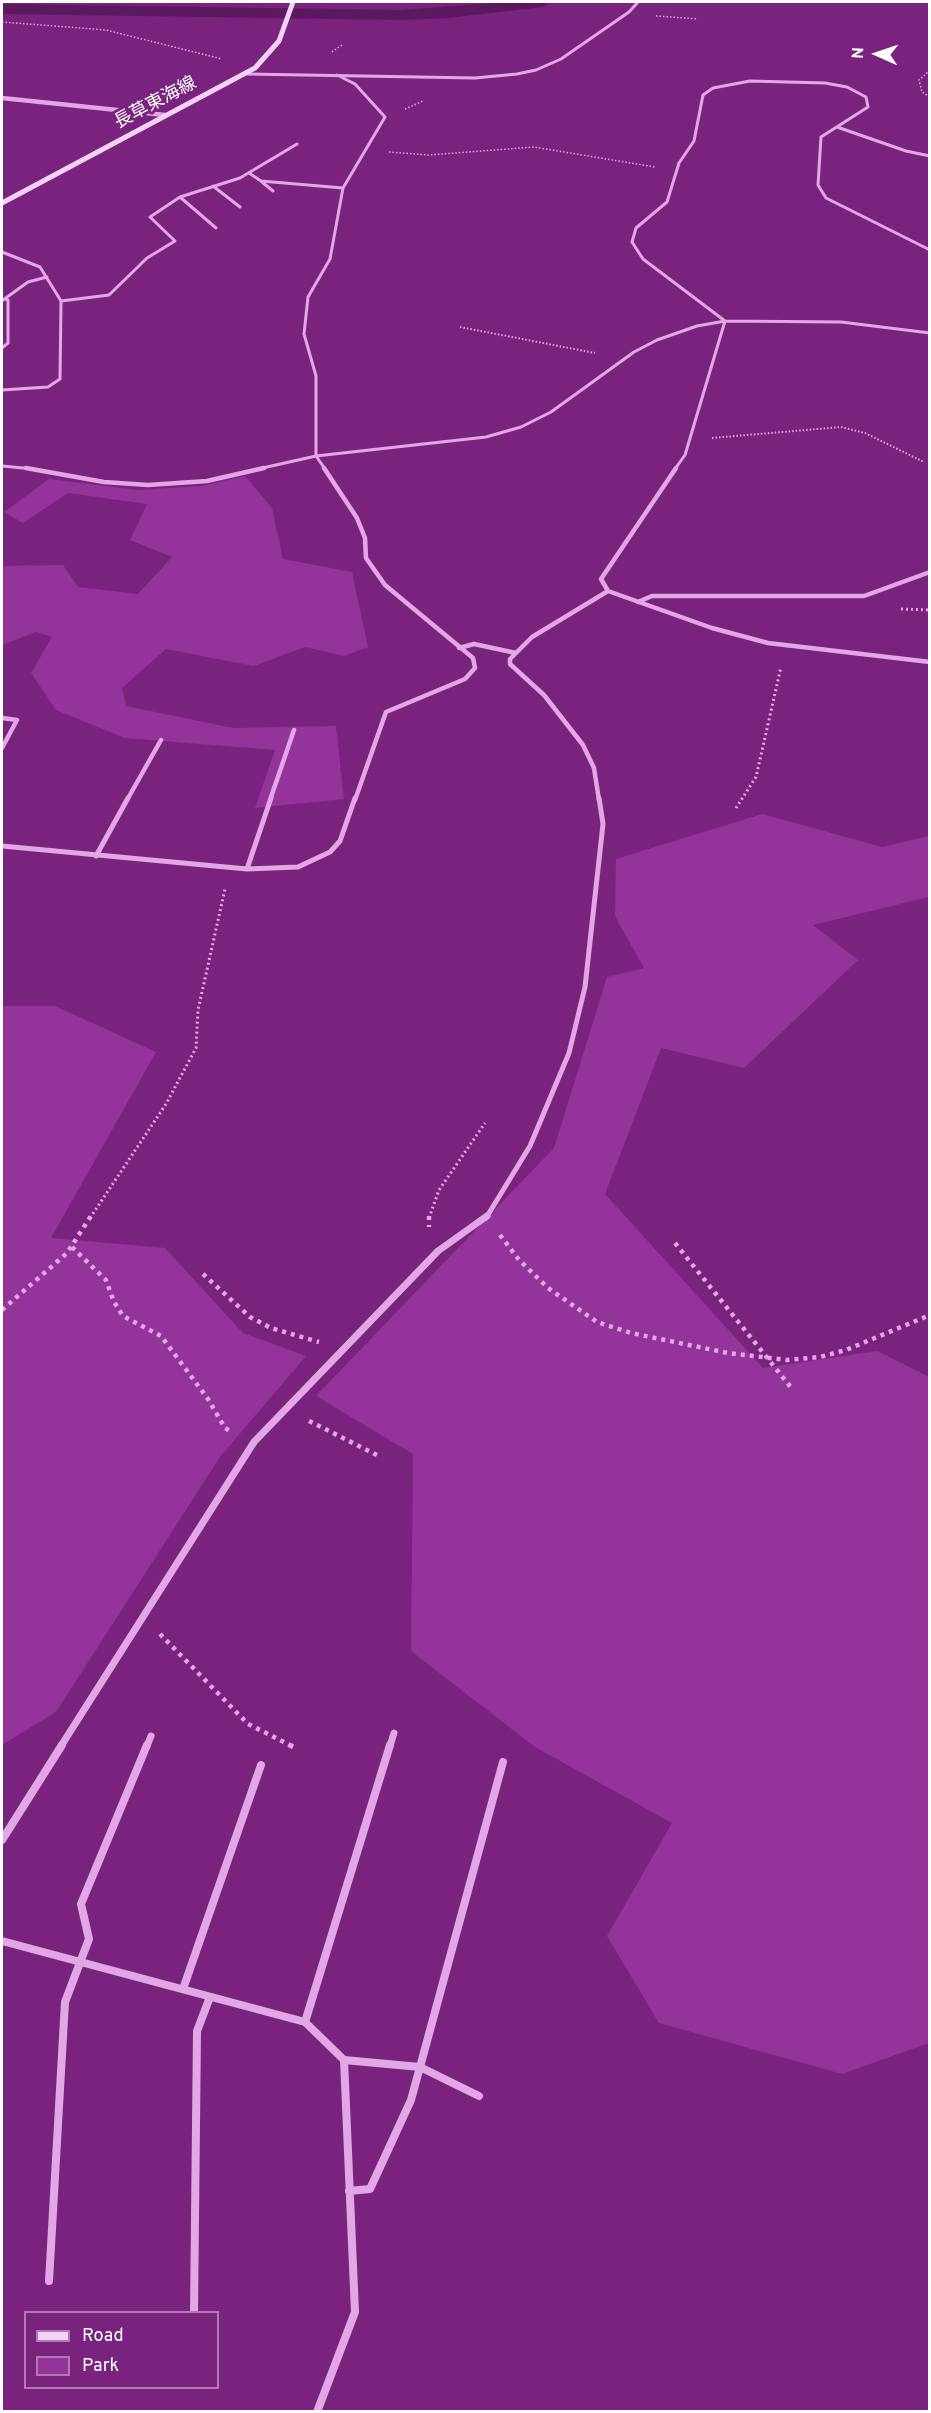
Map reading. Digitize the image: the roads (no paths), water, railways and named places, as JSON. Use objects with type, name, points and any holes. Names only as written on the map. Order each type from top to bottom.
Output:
[{"type":"main road","name":"長草東海線","points":[[2,203],[165,115],[247,74],[279,41],[293,2]]},
{"type":"street","points":[[247,74],[475,78],[508,76],[536,70],[561,59],[629,12],[638,2]]},
{"type":"street","points":[[2,846],[246,869],[297,867],[330,852],[340,842],[386,712],[472,675],[475,668],[473,658],[385,585],[366,558],[365,538],[357,518],[316,456],[316,376],[304,334],[308,297],[330,259],[343,188],[385,117],[355,84],[337,75]]},
{"type":"street","points":[[725,321],[643,259],[632,242],[636,228],[667,202],[675,172],[694,141],[703,95],[713,88],[730,83],[825,83],[847,87],[866,97],[868,107],[821,137],[818,185],[826,198],[930,250]]},
{"type":"street","points":[[2,98],[165,115]]},
{"type":"street","points":[[837,127],[896,148],[930,156]]},
{"type":"street","points":[[61,301],[109,295],[147,258],[175,241],[150,217],[180,197],[249,173],[297,144]]},
{"type":"street","points":[[249,173],[273,191]]},
{"type":"street","points":[[261,181],[343,188]]},
{"type":"street","points":[[213,186],[240,207]]},
{"type":"street","points":[[180,197],[216,228]]},
{"type":"street","points":[[2,252],[40,267],[61,301],[60,379],[48,387],[2,390]]},
{"type":"street","points":[[3,299],[28,282],[47,277]]},
{"type":"street","points":[[2,348],[8,343],[8,300],[3,299]]},
{"type":"street","points":[[725,321],[685,455],[602,579],[608,591],[712,628],[786,645],[930,662]]},
{"type":"street","points":[[2,466],[21,467],[104,482],[148,485],[207,481],[316,456],[486,437],[521,427],[551,412],[624,360],[657,340],[697,326],[725,321],[842,322],[930,333]]},
{"type":"street","points":[[638,602],[652,596],[864,596],[930,572]]},
{"type":"street","points":[[2,1840],[251,1446],[438,1251],[486,1218],[530,1146],[569,1053],[585,987],[603,824],[594,768],[583,744],[544,695],[510,664],[510,659],[532,637],[608,591]]},
{"type":"street","points":[[459,648],[474,644],[516,653]]},
{"type":"street","points":[[2,718],[17,720],[2,747]]},
{"type":"street","points":[[246,869],[294,730]]},
{"type":"street","points":[[96,856],[161,740]]},
{"type":"street","points":[[305,2022],[394,1733]]},
{"type":"street","points":[[49,2281],[65,2002],[89,1939],[81,1904],[151,1736]]},
{"type":"street","points":[[349,2190],[370,2189],[411,2100],[503,1762]]},
{"type":"street","points":[[183,1989],[261,1766]]},
{"type":"street","points":[[2,1941],[305,2022],[344,2060],[420,2067],[478,2096]]},
{"type":"street","points":[[194,2311],[197,2031],[210,1997]]},
{"type":"street","points":[[317,2412],[355,2312],[344,2060]]},
{"type":"waterway","points":[[2,9],[402,15],[448,13],[543,2]]}]
